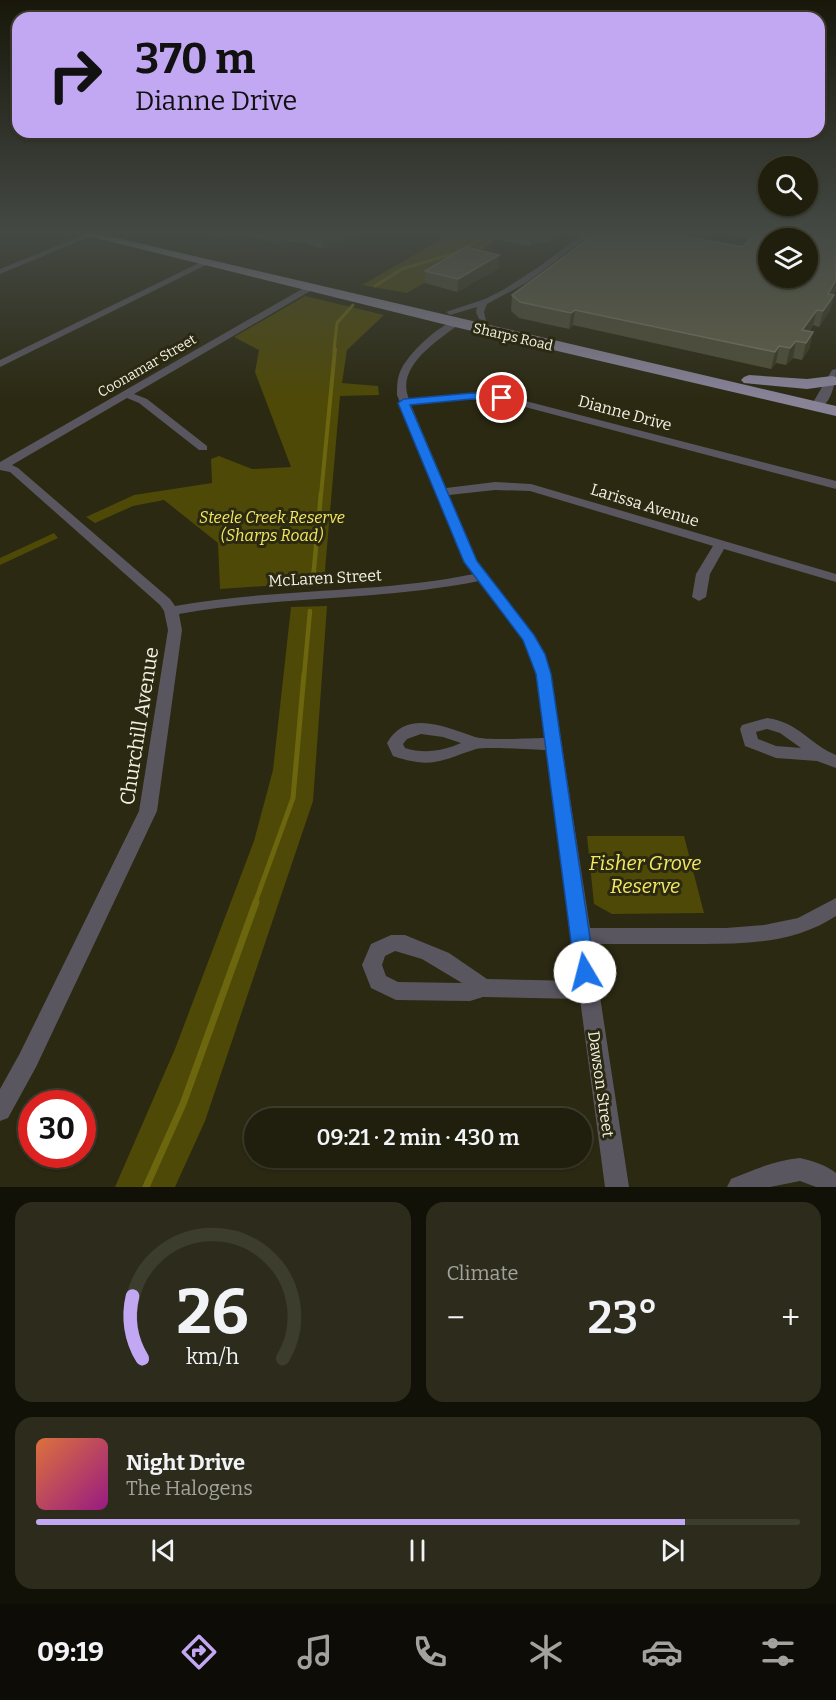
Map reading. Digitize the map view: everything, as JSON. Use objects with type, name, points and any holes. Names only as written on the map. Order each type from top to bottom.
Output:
[{"type":"main road","name":"Sharps Road","points":[[316,289],[825,401]]},
{"type":"main road","name":"Sharps Road","points":[[343,289],[429,307],[430,312],[452,318],[483,319],[749,380],[825,401],[836,411]]},
{"type":"main road","points":[[749,380],[807,384],[834,377]]},
{"type":"street","points":[[0,364],[152,289]]},
{"type":"street","name":"Coonamar Street","points":[[2,466],[307,289]]},
{"type":"street","points":[[452,318],[508,289]]},
{"type":"street","points":[[483,303],[480,312],[483,319]]},
{"type":"street","name":"Dawson Street","points":[[452,318],[412,357],[402,377],[404,403],[471,562],[480,577],[529,638],[538,654],[544,674],[617,1187]]},
{"type":"street","points":[[825,401],[834,377]]},
{"type":"street","points":[[126,394],[143,401],[203,448]]},
{"type":"street","name":"Dianne Drive","points":[[404,403],[472,396],[502,398],[836,485]]},
{"type":"street","points":[[2,466],[14,470],[165,602],[171,611]]},
{"type":"street","name":"Larissa Avenue","points":[[442,492],[495,486],[531,489],[836,578]]},
{"type":"street","points":[[699,597],[703,574],[720,544]]},
{"type":"street","name":"McLaren Street","points":[[171,611],[221,600],[425,589],[480,577]]},
{"type":"street","name":"Churchill Avenue","points":[[0,1110],[28,1060],[148,811],[174,643],[175,630],[171,611]]},
{"type":"street","points":[[474,743],[554,744]]},
{"type":"street","points":[[817,755],[836,762]]},
{"type":"street","points":[[580,936],[753,936],[785,931],[809,924],[836,906]]},
{"type":"street","points":[[483,988],[474,978],[410,945],[393,942],[378,950],[372,965],[378,982],[396,991],[470,992],[483,988],[588,990]]},
{"type":"street","points":[[739,1187],[793,1168],[818,1173],[834,1187]]},
{"type":"green space","points":[[387,289],[413,289],[407,293]]},
{"type":"green space","name":"Steele Creek Reserve (Sharps Road)","points":[[305,296],[384,315],[347,350],[342,383],[378,386],[379,395],[340,396],[324,582],[220,589],[218,543],[164,500],[133,506],[95,523],[86,517],[134,495],[212,483],[211,459],[219,456],[252,469],[291,467],[255,372],[259,350],[234,337]]},
{"type":"green space","points":[[54,533],[58,538],[0,565],[0,558]]},
{"type":"green space","points":[[327,606],[313,801],[205,1121],[175,1187],[115,1187],[175,1049],[254,841],[273,770],[291,607]]},
{"type":"green space","name":"Fisher Grove Reserve","points":[[587,836],[684,836],[704,913],[612,914],[594,904]]},
{"type":"building","points":[[520,289],[831,289],[828,294],[834,295],[823,311],[817,310],[802,330],[813,332],[806,343],[796,341],[790,348],[779,346],[775,352],[575,310],[571,313],[520,302],[512,295]]},
{"type":"waterway","points":[[334,350],[337,323],[353,305]]},
{"type":"waterway","points":[[321,495],[335,349]]},
{"type":"waterway","points":[[313,579],[321,493]]},
{"type":"waterway","points":[[304,676],[310,611]]},
{"type":"waterway","points":[[255,903],[293,798],[304,674]]},
{"type":"waterway","points":[[146,1187],[183,1104],[256,902]]},
{"type":"route","points":[[502,398],[472,396],[404,403],[471,562],[480,577],[529,638],[538,654],[544,674],[585,972]]}]
